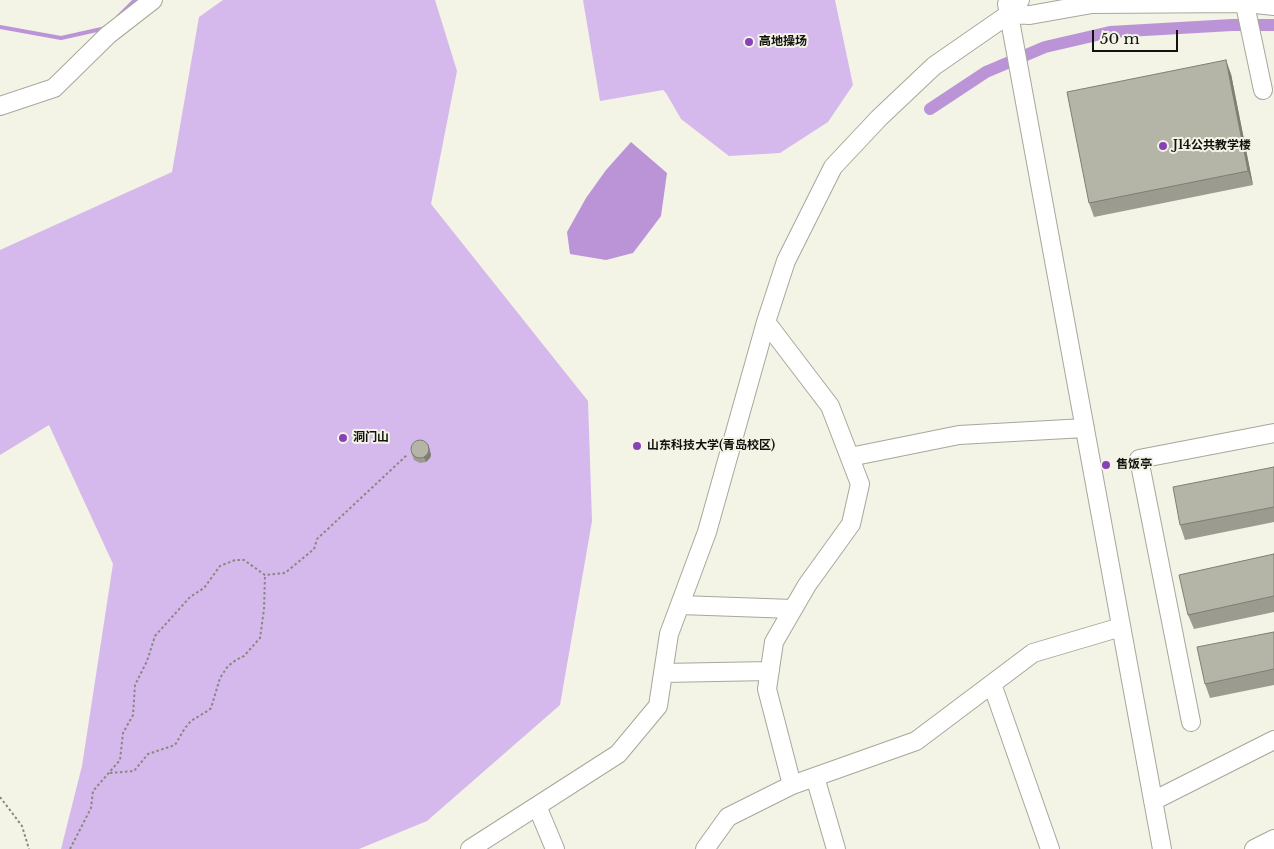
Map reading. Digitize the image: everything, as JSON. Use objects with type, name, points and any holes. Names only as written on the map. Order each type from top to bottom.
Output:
[{"type":"street","points":[[0,106],[54,88],[108,36],[153,0]]},
{"type":"street","points":[[470,849],[618,754],[658,706],[669,634],[707,532],[766,322],[786,261],[833,167],[879,118],[934,66],[1007,7],[1020,0]]},
{"type":"street","points":[[1007,7],[1030,15],[1092,2],[1246,7],[1274,6]]},
{"type":"street","points":[[1007,7],[1162,849]]},
{"type":"street","points":[[1246,7],[1262,90]]},
{"type":"street","points":[[766,322],[830,406],[860,484],[851,524],[807,585],[774,642],[767,689],[792,785]]},
{"type":"street","points":[[850,457],[959,435],[1085,428]]},
{"type":"street","points":[[1191,722],[1139,459],[1274,433]]},
{"type":"street","points":[[680,605],[793,609]]},
{"type":"street","points":[[705,849],[728,817],[792,785],[916,741],[1033,653],[1121,628]]},
{"type":"street","points":[[663,673],[770,672]]},
{"type":"street","points":[[992,684],[1050,849]]},
{"type":"street","points":[[1153,800],[1274,740]]},
{"type":"street","points":[[815,777],[836,849]]},
{"type":"street","points":[[537,806],[555,849]]},
{"type":"street","points":[[1254,849],[1274,839]]},
{"type":"path","points":[[70,849],[91,808],[93,791],[120,760],[123,734],[133,716],[135,685],[147,660],[155,636],[190,597],[204,588],[220,566],[235,560],[244,560],[266,575],[286,573],[314,550],[317,539],[407,455]]},
{"type":"path","points":[[110,773],[134,771],[148,754],[175,745],[191,721],[211,708],[220,678],[228,666],[244,656],[260,638],[266,575]]},
{"type":"path","points":[[0,797],[22,826],[29,849]]},
{"type":"shaded area","points":[[223,0],[435,0],[457,71],[431,204],[588,401],[592,521],[560,705],[427,821],[359,849],[61,849],[82,766],[113,564],[49,425],[0,455],[0,250],[172,172],[199,17]]},
{"type":"shaded area","name":"高地操场","points":[[583,0],[835,0],[853,85],[828,122],[780,153],[729,156],[681,119],[663,90],[600,101]]},
{"type":"shaded area","points":[[631,142],[667,173],[661,216],[633,253],[606,260],[570,254],[567,232],[586,198],[606,170]]},
{"type":"building","name":"J14公共教学楼","points":[[1226,60],[1248,171],[1089,203],[1067,92]]},
{"type":"building","points":[[420,440],[426,443],[429,449],[426,455],[420,458],[414,455],[411,449],[414,443]]},
{"type":"building","points":[[1274,467],[1274,507],[1180,525],[1173,487]]},
{"type":"building","points":[[1274,554],[1274,596],[1188,615],[1179,575]]},
{"type":"building","points":[[1274,632],[1274,669],[1205,684],[1197,647]]},
{"type":"waterway","points":[[118,17],[135,0]]},
{"type":"waterway","points":[[930,109],[986,72],[1045,47],[1110,32],[1232,25],[1274,25]]},
{"type":"waterway","points":[[0,27],[61,38],[106,28]]},
{"type":"place","name":"高地操场","points":[[749,42]]},
{"type":"place","name":"J14公共教学楼","points":[[1163,146]]},
{"type":"place","name":"洞门山","points":[[343,438]]},
{"type":"place","name":"山东科技大学(青岛校区)","points":[[637,446]]},
{"type":"place","name":"售饭亭","points":[[1106,465]]}]
